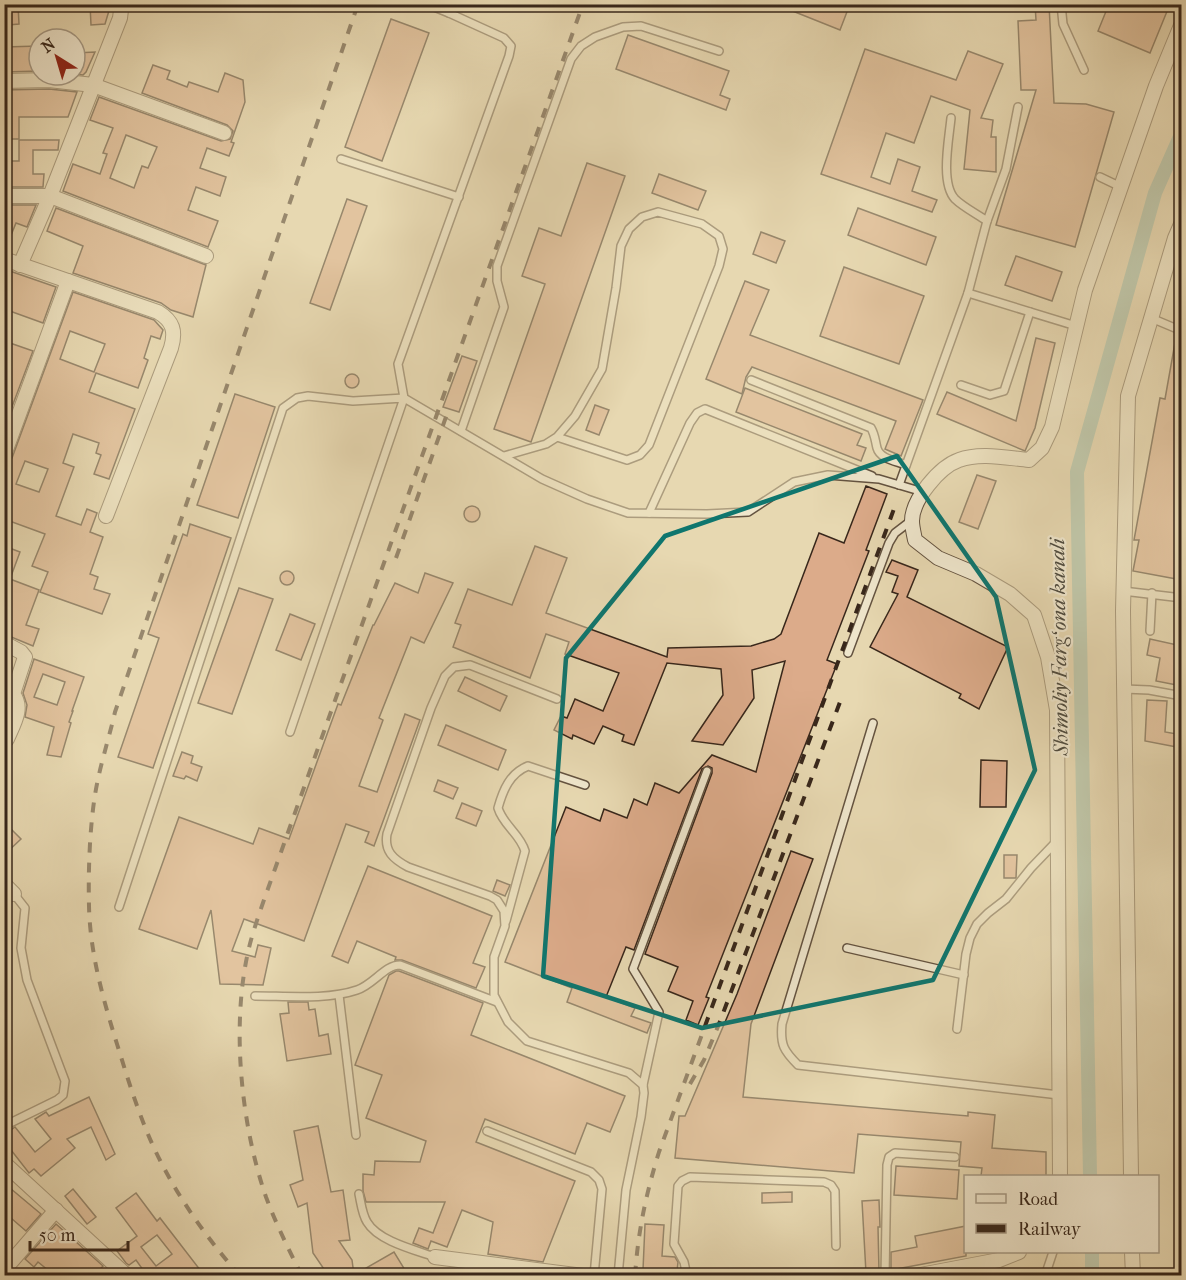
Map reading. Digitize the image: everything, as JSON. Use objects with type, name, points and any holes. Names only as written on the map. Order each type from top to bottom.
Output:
[{"type":"street","points":[[20,265],[50,196],[120,18],[122,10],[120,4]]},
{"type":"street","points":[[1060,1175],[1057,710],[1048,657],[1034,615],[1010,594],[976,574],[938,558],[915,540],[912,520],[923,492],[938,473],[958,460],[976,456],[1029,460],[1042,448],[1052,427],[1085,290],[1156,86],[1182,23]]},
{"type":"street","points":[[4,81],[50,80],[93,85],[224,133]]},
{"type":"street","points":[[4,196],[50,196],[206,256]]},
{"type":"street","points":[[1131,1175],[1123,591],[1128,396],[1175,238],[1182,222]]},
{"type":"street","points":[[4,259],[158,312],[170,322],[174,329],[171,348],[106,516]]},
{"type":"street","points":[[4,455],[68,281]]},
{"type":"street","points":[[4,643],[21,652],[25,657],[13,694],[19,707],[7,740]]},
{"type":"street","points":[[4,1163],[124,1275]]},
{"type":"street","points":[[4,1270],[56,1210]]},
{"type":"street","points":[[919,1275],[999,1260],[1014,1253]]},
{"type":"street","points":[[1132,1253],[1133,1275]]},
{"type":"street","points":[[435,1257],[493,1270],[583,1275]]},
{"type":"lane","points":[[290,732],[404,398],[399,364],[511,46],[504,38],[449,9],[427,4]]},
{"type":"lane","points":[[1060,4],[1063,24],[1084,70]]},
{"type":"lane","points":[[461,431],[504,307],[497,280],[497,266],[571,58],[581,46],[595,37],[623,27],[641,26],[719,51]]},
{"type":"lane","points":[[899,485],[968,293],[987,221],[1006,169],[1018,107]]},
{"type":"lane","points":[[951,118],[948,186],[955,198],[987,221]]},
{"type":"lane","points":[[341,159],[459,196]]},
{"type":"lane","points":[[1100,177],[1121,187]]},
{"type":"lane","points":[[504,456],[546,444],[557,437],[574,416],[602,369],[621,246],[629,229],[642,217],[658,212],[702,224],[719,236],[723,249],[719,266],[649,445],[640,455],[627,460],[557,437]]},
{"type":"lane","points":[[968,293],[1076,326]]},
{"type":"lane","points":[[961,385],[990,395],[1004,391],[1030,312]]},
{"type":"lane","points":[[1151,318],[1182,331]]},
{"type":"lane","points":[[751,380],[871,428],[875,435],[878,452],[906,465]]},
{"type":"lane","points":[[119,907],[283,408],[297,398],[308,396],[353,400],[404,398],[542,479],[587,499],[628,513],[748,512],[795,482],[828,475],[879,479]]},
{"type":"lane","points":[[649,513],[690,423],[697,413],[705,409],[879,479],[923,492]]},
{"type":"lane","points":[[848,653],[889,543],[895,533],[912,520]]},
{"type":"lane","points":[[1123,591],[1182,598]]},
{"type":"lane","points":[[1150,631],[1152,593]]},
{"type":"lane","points":[[505,926],[504,911],[497,900],[408,867],[396,860],[389,852],[386,842],[387,834],[431,708],[445,676],[454,667],[470,665],[557,699]]},
{"type":"lane","points":[[1124,689],[1149,690],[1182,696]]},
{"type":"lane","points":[[873,723],[782,1024],[781,1040],[786,1053],[798,1065],[1060,1095]]},
{"type":"lane","points":[[585,785],[528,766],[512,775],[498,808],[500,815],[523,843],[525,851],[505,926],[494,957],[494,995],[508,1022],[527,1041],[629,1073],[643,1085]]},
{"type":"lane","points":[[618,1275],[626,1190],[641,1117],[643,1085],[659,1012],[633,969],[707,771]]},
{"type":"lane","points":[[957,1029],[970,938],[977,924],[1006,899],[1031,868],[1059,840]]},
{"type":"lane","points":[[4,1126],[57,1100],[63,1095],[66,1081],[27,980],[21,948],[25,908],[8,894]]},
{"type":"lane","points":[[847,948],[963,975]]},
{"type":"lane","points":[[255,996],[339,995],[359,990],[394,965],[400,965],[497,1002]]},
{"type":"lane","points":[[339,995],[356,1135]]},
{"type":"lane","points":[[487,1131],[591,1172],[599,1180],[602,1190],[594,1275]]},
{"type":"lane","points":[[885,1275],[887,1165],[890,1157],[895,1153],[955,1157]]},
{"type":"lane","points":[[687,1275],[684,1262],[674,1245],[678,1186],[682,1180],[690,1177],[825,1182],[835,1191],[836,1246]]},
{"type":"lane","points":[[359,1194],[365,1217],[374,1231],[400,1245],[435,1257]]},
{"type":"lane","points":[[1046,1275],[1052,1253]]},
{"type":"highlighted area","points":[[897,456],[996,597],[1035,770],[933,980],[702,1028],[543,976],[566,658],[665,536]]},
{"type":"building","points":[[8,4],[18,4],[19,24],[8,25]]},
{"type":"building","points":[[90,4],[111,4],[105,24],[91,25]]},
{"type":"building","points":[[775,4],[850,4],[840,30]]},
{"type":"building","points":[[1035,4],[1049,4],[1054,103],[1086,104],[1114,112],[1075,247],[996,225],[1036,90],[1021,90],[1018,21],[1036,20]]},
{"type":"building","points":[[1109,4],[1170,4],[1150,53],[1098,31]]},
{"type":"building","points":[[391,19],[429,33],[382,161],[345,147]]},
{"type":"building","points":[[628,35],[729,71],[720,95],[730,99],[726,110],[616,69]]},
{"type":"building","points":[[27,46],[27,71],[4,72],[4,47]]},
{"type":"building","points":[[865,49],[956,80],[968,51],[1003,64],[981,118],[993,120],[991,137],[996,137],[996,172],[964,169],[970,110],[931,96],[914,143],[886,133],[871,177],[890,184],[898,159],[920,167],[912,191],[937,200],[932,212],[821,174]]},
{"type":"building","points":[[87,52],[95,52],[87,70]]},
{"type":"building","points":[[153,65],[170,71],[167,79],[187,87],[189,82],[218,92],[225,73],[243,80],[245,102],[231,142],[234,143],[229,156],[207,148],[200,168],[226,177],[220,196],[196,187],[188,210],[218,221],[208,247],[63,191],[73,164],[100,174],[107,154],[103,153],[113,128],[90,120],[99,97],[221,141],[230,139],[233,131],[227,125],[142,93]],"holes":[[[126,135],[157,147],[148,168],[142,166],[134,188],[110,178]]]},
{"type":"building","points":[[49,89],[77,92],[68,117],[19,117],[19,139],[7,139],[4,90]]},
{"type":"building","points":[[19,140],[59,140],[58,150],[33,150],[33,174],[44,174],[43,187],[4,187],[4,161],[19,161]]},
{"type":"building","points":[[587,163],[625,176],[531,442],[494,429],[545,284],[522,276],[539,228],[561,236]]},
{"type":"building","points":[[659,174],[706,191],[698,210],[652,193]]},
{"type":"building","points":[[347,199],[367,206],[330,310],[310,303]]},
{"type":"building","points":[[4,205],[36,205],[27,227],[16,223],[5,250]]},
{"type":"building","points":[[56,208],[206,265],[193,317],[171,310],[161,303],[73,273],[83,246],[47,231]]},
{"type":"building","points":[[858,208],[936,237],[926,265],[848,235]]},
{"type":"building","points":[[761,232],[785,241],[776,263],[753,254]]},
{"type":"building","points":[[1016,256],[1062,272],[1052,301],[1005,285]]},
{"type":"building","points":[[844,267],[924,296],[899,364],[820,336]]},
{"type":"building","points":[[4,269],[56,287],[43,323],[7,310],[9,303],[4,301]]},
{"type":"building","points":[[745,281],[769,290],[750,335],[923,400],[901,456],[885,449],[896,421],[752,367],[746,377],[742,394],[706,379]]},
{"type":"building","points":[[73,292],[154,320],[163,330],[160,339],[151,336],[144,358],[148,360],[138,388],[96,373],[89,392],[135,409],[109,479],[94,474],[101,455],[96,453],[99,443],[73,434],[63,463],[74,467],[56,516],[81,525],[87,509],[97,513],[90,532],[103,537],[90,574],[98,577],[94,589],[110,594],[102,614],[40,592],[48,572],[32,566],[45,534],[4,519],[4,464],[12,458]],"holes":[[[70,331],[105,344],[94,372],[60,359]],[[25,461],[48,469],[39,492],[16,484]]]},
{"type":"building","points":[[1176,337],[1182,337],[1182,580],[1133,571],[1139,540],[1134,540],[1160,398],[1165,399]]},
{"type":"building","points":[[1036,338],[1055,343],[1035,428],[1025,451],[937,414],[947,392],[1016,421]]},
{"type":"building","points":[[10,343],[33,351],[4,428],[4,387],[7,379],[4,378],[4,357]]},
{"type":"building","points":[[462,356],[477,361],[459,412],[443,407]]},
{"type":"building","points":[[352,374],[357,376],[359,381],[357,386],[352,388],[347,386],[345,381],[347,376]]},
{"type":"building","points":[[745,388],[862,434],[857,445],[866,448],[861,461],[736,412]]},
{"type":"building","points":[[235,394],[275,407],[238,518],[197,505]]},
{"type":"building","points":[[595,405],[609,410],[599,435],[586,430]]},
{"type":"building","points":[[977,475],[996,481],[978,529],[959,522]]},
{"type":"building","points":[[866,486],[887,494],[866,550],[869,551],[827,660],[837,664],[706,997],[709,998],[698,1025],[686,1020],[693,1001],[668,991],[678,967],[645,954],[712,773],[712,768],[708,766],[702,769],[634,950],[626,947],[606,997],[635,1008],[631,1016],[651,1023],[647,1033],[567,1002],[572,988],[505,962],[566,807],[600,821],[604,809],[627,818],[634,799],[647,805],[655,783],[679,793],[712,755],[756,772],[785,661],[752,670],[754,698],[723,745],[692,741],[723,695],[721,669],[667,663],[634,745],[622,741],[624,735],[603,726],[594,744],[573,735],[572,739],[554,730],[561,716],[567,718],[575,699],[603,711],[619,673],[565,654],[569,642],[546,634],[530,678],[453,647],[461,625],[455,623],[468,589],[512,605],[535,546],[567,558],[546,613],[667,657],[668,648],[751,646],[774,639],[781,634],[819,533],[844,543]]},
{"type":"building","points":[[472,506],[478,508],[480,514],[478,520],[472,522],[466,520],[464,514],[466,508]]},
{"type":"building","points":[[190,524],[231,538],[153,768],[118,757],[159,638],[148,634],[183,534],[187,536]]},
{"type":"building","points":[[4,546],[20,552],[10,579],[39,590],[26,625],[39,629],[33,646],[4,634]]},
{"type":"building","points":[[892,560],[918,570],[907,597],[1008,647],[979,709],[959,698],[961,694],[870,647],[898,594],[892,592],[898,576],[886,572]]},
{"type":"building","points":[[287,571],[292,573],[294,578],[292,583],[287,585],[282,583],[280,578],[282,573]]},
{"type":"building","points":[[425,573],[453,583],[424,643],[411,637],[379,718],[383,720],[359,786],[377,792],[405,714],[420,720],[374,846],[365,842],[369,832],[346,824],[304,941],[244,919],[232,951],[255,957],[258,945],[271,948],[263,985],[220,984],[211,910],[197,949],[139,929],[179,817],[253,844],[259,828],[289,839],[338,704],[341,705],[373,625],[395,583],[418,593]]},
{"type":"building","points":[[239,588],[273,599],[232,714],[198,703]]},
{"type":"building","points":[[290,614],[315,624],[301,660],[276,650]]},
{"type":"building","points":[[1150,639],[1182,646],[1182,686],[1156,681],[1160,658],[1147,655]]},
{"type":"building","points":[[34,659],[84,677],[72,711],[69,722],[71,723],[61,757],[47,755],[54,727],[25,717],[27,705],[23,693]],"holes":[[[43,674],[65,682],[57,705],[34,697]]]},
{"type":"building","points":[[465,677],[507,696],[500,711],[458,691]]},
{"type":"building","points":[[1147,700],[1167,701],[1165,732],[1182,735],[1182,748],[1145,741]]},
{"type":"building","points":[[446,725],[506,750],[498,770],[438,745]]},
{"type":"building","points":[[182,752],[193,756],[191,763],[202,767],[197,781],[186,776],[184,779],[173,776]]},
{"type":"building","points":[[981,760],[1007,761],[1006,807],[980,807]]},
{"type":"building","points":[[438,780],[458,788],[453,799],[434,791]]},
{"type":"building","points":[[462,803],[482,811],[476,826],[456,818]]},
{"type":"building","points":[[4,822],[21,839],[4,855]]},
{"type":"building","points":[[791,851],[813,859],[751,1024],[743,1097],[968,1116],[968,1112],[995,1115],[992,1148],[1046,1152],[1046,1175],[981,1175],[982,1168],[959,1166],[961,1142],[858,1134],[854,1173],[675,1158],[679,1116],[685,1116],[737,994]]},
{"type":"building","points":[[1004,855],[1017,855],[1016,878],[1004,878]]},
{"type":"building","points":[[368,866],[492,916],[473,963],[485,967],[476,988],[402,960],[395,960],[396,957],[357,941],[348,963],[332,956]]},
{"type":"building","points":[[497,880],[510,885],[505,896],[493,891]]},
{"type":"building","points":[[396,971],[483,1003],[471,1035],[625,1096],[610,1132],[587,1123],[575,1154],[485,1119],[476,1142],[575,1181],[543,1262],[488,1254],[493,1222],[462,1210],[447,1247],[431,1241],[428,1249],[413,1243],[419,1228],[433,1233],[445,1202],[366,1202],[363,1191],[363,1174],[374,1175],[375,1161],[420,1162],[426,1141],[366,1118],[382,1075],[355,1065],[389,975]]},
{"type":"building","points":[[288,1002],[308,1002],[309,1010],[315,1009],[319,1036],[328,1034],[331,1054],[287,1061],[280,1014],[289,1013]]},
{"type":"building","points":[[89,1097],[115,1154],[106,1160],[91,1127],[67,1139],[75,1148],[41,1176],[34,1169],[29,1173],[4,1141],[4,1135],[15,1127],[35,1152],[51,1139],[35,1119],[46,1112],[49,1116]]},
{"type":"building","points":[[318,1126],[331,1192],[343,1190],[350,1240],[339,1241],[352,1260],[354,1275],[328,1275],[313,1253],[307,1203],[298,1207],[290,1185],[303,1180],[294,1131]]},
{"type":"building","points":[[896,1166],[959,1170],[957,1199],[894,1195]]},
{"type":"building","points":[[4,1183],[41,1214],[26,1231],[4,1212]]},
{"type":"building","points":[[73,1189],[96,1217],[87,1224],[65,1196]]},
{"type":"building","points":[[792,1192],[792,1202],[762,1203],[762,1193]]},
{"type":"building","points":[[136,1193],[157,1221],[160,1218],[204,1275],[144,1275],[146,1274],[136,1260],[129,1265],[126,1263],[117,1251],[137,1236],[116,1208]],"holes":[[[157,1235],[172,1254],[156,1266],[141,1247]]]},
{"type":"building","points":[[879,1200],[879,1272],[866,1273],[862,1201]]},
{"type":"building","points":[[56,1224],[103,1266],[95,1275],[54,1275],[38,1262],[34,1267],[25,1259]]},
{"type":"building","points":[[645,1224],[664,1225],[662,1256],[675,1257],[678,1262],[677,1271],[643,1270]]},
{"type":"building","points":[[964,1226],[966,1256],[891,1270],[891,1252],[917,1247],[915,1236]]},
{"type":"building","points":[[394,1252],[408,1275],[354,1275]]},
{"type":"waterway","name":"Shimoliy Fargʻona kanali","points":[[1090,1175],[1077,472],[1155,193],[1182,132]]},
{"type":"waterway","name":"Shimoliy Fargʻona kanali","points":[[1092,1253],[1092,1276]]},
{"type":"railway","points":[[240,1276],[180,1196],[156,1153],[132,1091],[102,993],[92,941],[89,891],[91,825],[95,793],[115,712],[358,4]]},
{"type":"railway","points":[[302,1276],[266,1197],[257,1168],[244,1103],[241,1069],[241,1002],[251,940],[583,4]]},
{"type":"railway","points":[[396,558],[447,414]]},
{"type":"railway","points":[[635,1276],[643,1213],[659,1152],[895,506]]},
{"type":"railway","points":[[690,1084],[704,1060],[719,1024],[840,702]]}]
